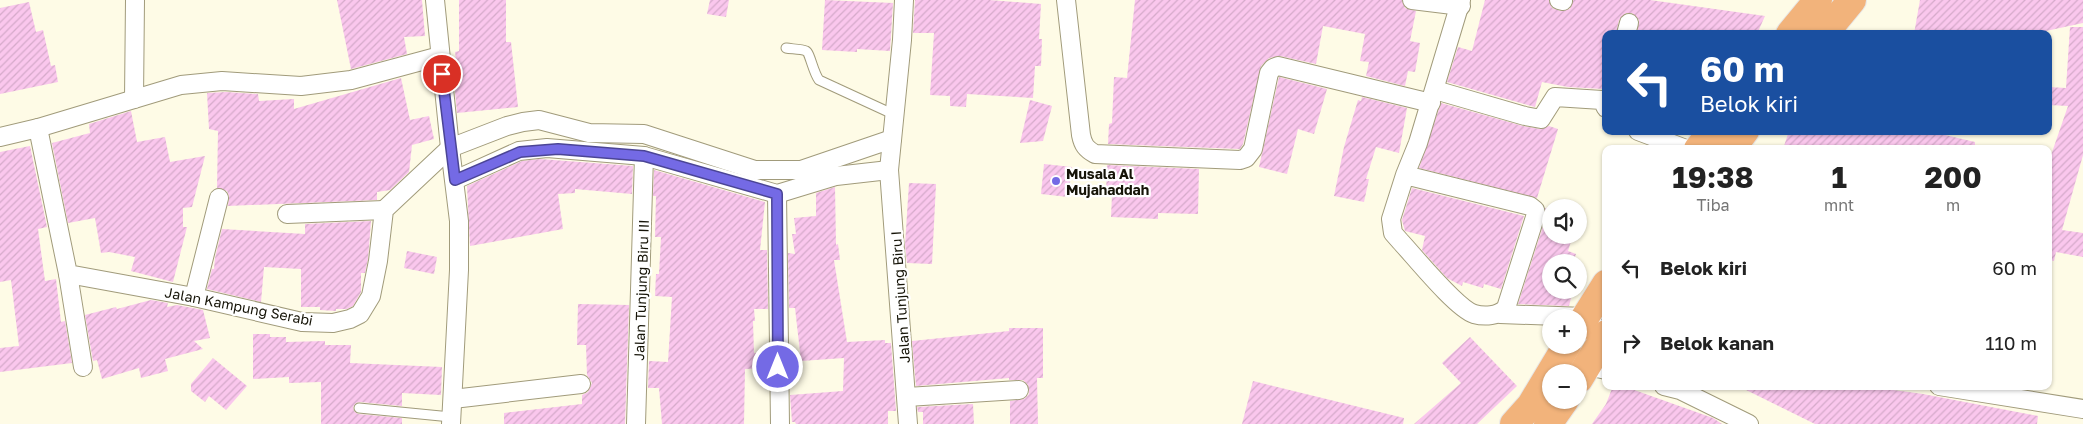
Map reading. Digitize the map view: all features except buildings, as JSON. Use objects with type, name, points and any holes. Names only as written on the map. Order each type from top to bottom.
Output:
[{"type":"main road","points":[[1793,30],[1818,0]]},
{"type":"main road","points":[[1827,30],[1852,0]]},
{"type":"main road","points":[[1701,145],[1709,135]]},
{"type":"main road","points":[[1734,145],[1742,135]]},
{"type":"main road","points":[[1590,323],[1602,294]]},
{"type":"main road","points":[[1591,372],[1602,344]]},
{"type":"main road","points":[[1514,424],[1530,405],[1561,354]]},
{"type":"main road","points":[[1548,424],[1559,409]]},
{"type":"street","points":[[134,99],[135,0]]},
{"type":"street","points":[[435,0],[459,231],[451,420]]},
{"type":"street","name":"Jalan Tunjung Biru I","points":[[904,0],[902,40],[889,170],[908,424]]},
{"type":"street","points":[[1066,0],[1082,143],[1087,150],[1095,154],[1240,160],[1246,158],[1253,149],[1269,74],[1272,68],[1278,66],[1541,119],[1556,97],[1602,99]]},
{"type":"street","points":[[1412,0],[1461,3],[1418,143],[1405,175],[1391,225],[1393,233],[1461,306],[1474,314],[1500,314],[1590,323]]},
{"type":"street","points":[[0,137],[38,128],[181,85],[222,81],[301,86],[351,80],[440,56]]},
{"type":"street","points":[[287,214],[384,210],[450,148],[507,126],[523,122],[539,120],[589,132],[644,134],[755,170],[772,172],[802,170],[892,138]]},
{"type":"street","points":[[38,128],[68,274],[83,367]]},
{"type":"street","points":[[1649,135],[1675,145]]},
{"type":"street","points":[[455,180],[520,152],[547,148],[644,156],[777,194],[836,176],[889,170]]},
{"type":"street","name":"Jalan Tunjung Biru III","points":[[636,424],[644,156]]},
{"type":"street","points":[[1405,175],[1530,206],[1535,210],[1536,214],[1506,308],[1500,314]]},
{"type":"street","points":[[777,194],[780,424]]},
{"type":"street","points":[[194,297],[219,198]]},
{"type":"street","name":"Jalan Kampung Serabi","points":[[68,274],[194,297],[302,322],[333,323],[350,320],[360,314],[371,296],[378,261],[384,210]]},
{"type":"street","points":[[453,399],[581,384]]},
{"type":"street","points":[[907,397],[1019,390]]},
{"type":"street","points":[[1680,390],[1749,424]]},
{"type":"street","points":[[1965,390],[2083,409]]},
{"type":"lane","points":[[786,48],[805,51],[810,56],[813,72],[819,80],[895,116]]},
{"type":"lane","points":[[359,408],[451,420]]},
{"type":"place","name":"Musala Al Mujahaddah","points":[[1056,181]]},
{"type":"route","points":[[442,74],[455,180],[520,152],[547,148],[644,156],[777,194],[778,367]]}]
